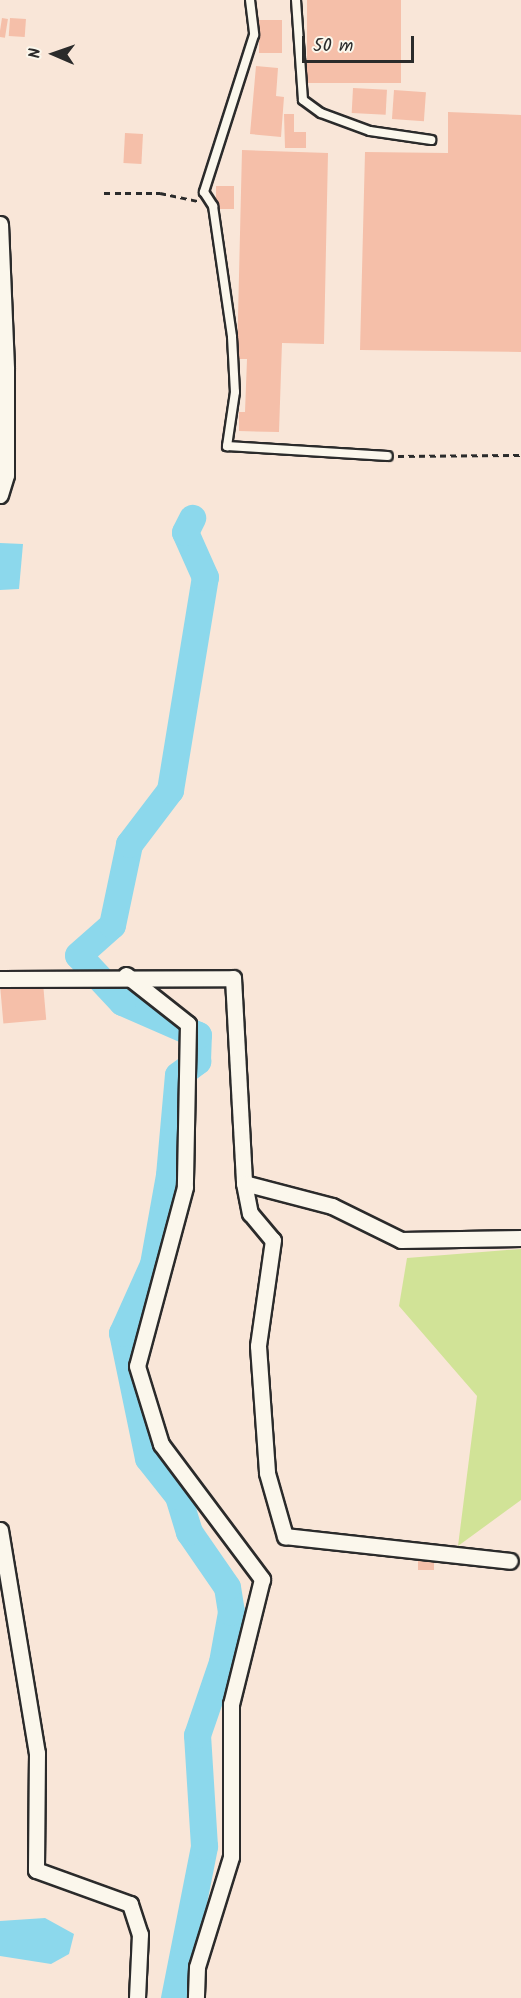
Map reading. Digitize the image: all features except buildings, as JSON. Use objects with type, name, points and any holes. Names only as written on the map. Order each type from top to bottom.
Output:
[{"type":"street","points":[[0,224],[6,369],[6,475],[0,495]]},
{"type":"street","points":[[126,975],[188,1024],[185,1187],[137,1366],[161,1444],[262,1578],[231,1704],[231,1857],[197,1967],[196,1998]]},
{"type":"street","points":[[0,979],[126,975],[233,978],[244,1183],[250,1214],[273,1240],[258,1346],[267,1473],[285,1536],[510,1561]]},
{"type":"street","points":[[244,1183],[332,1206],[401,1240],[521,1238]]},
{"type":"street","points":[[0,1530],[37,1753],[36,1870],[130,1904],[140,1934],[137,1998]]},
{"type":"lane","points":[[250,0],[254,35],[204,192],[213,206],[232,337],[235,392],[227,446],[387,456]]},
{"type":"lane","points":[[296,0],[303,100],[321,113],[370,131],[431,140]]},
{"type":"path","points":[[104,193],[191,199]]},
{"type":"path","points":[[387,456],[521,455]]},
{"type":"green space","points":[[521,1249],[521,1500],[458,1546],[477,1396],[399,1306],[407,1258]]},
{"type":"water","points":[[0,543],[23,544],[19,589],[0,590]]},
{"type":"water","points":[[45,1918],[74,1934],[69,1954],[51,1964],[0,1956],[0,1921]]},
{"type":"waterway","points":[[174,1998],[204,1846],[197,1735],[222,1662],[231,1612],[227,1587],[189,1532],[178,1496],[148,1458],[122,1333],[153,1264],[169,1175],[178,1075],[197,1061],[198,1035],[122,1002],[78,955],[112,925],[129,844],[170,790],[205,577],[185,532],[192,518]]}]
